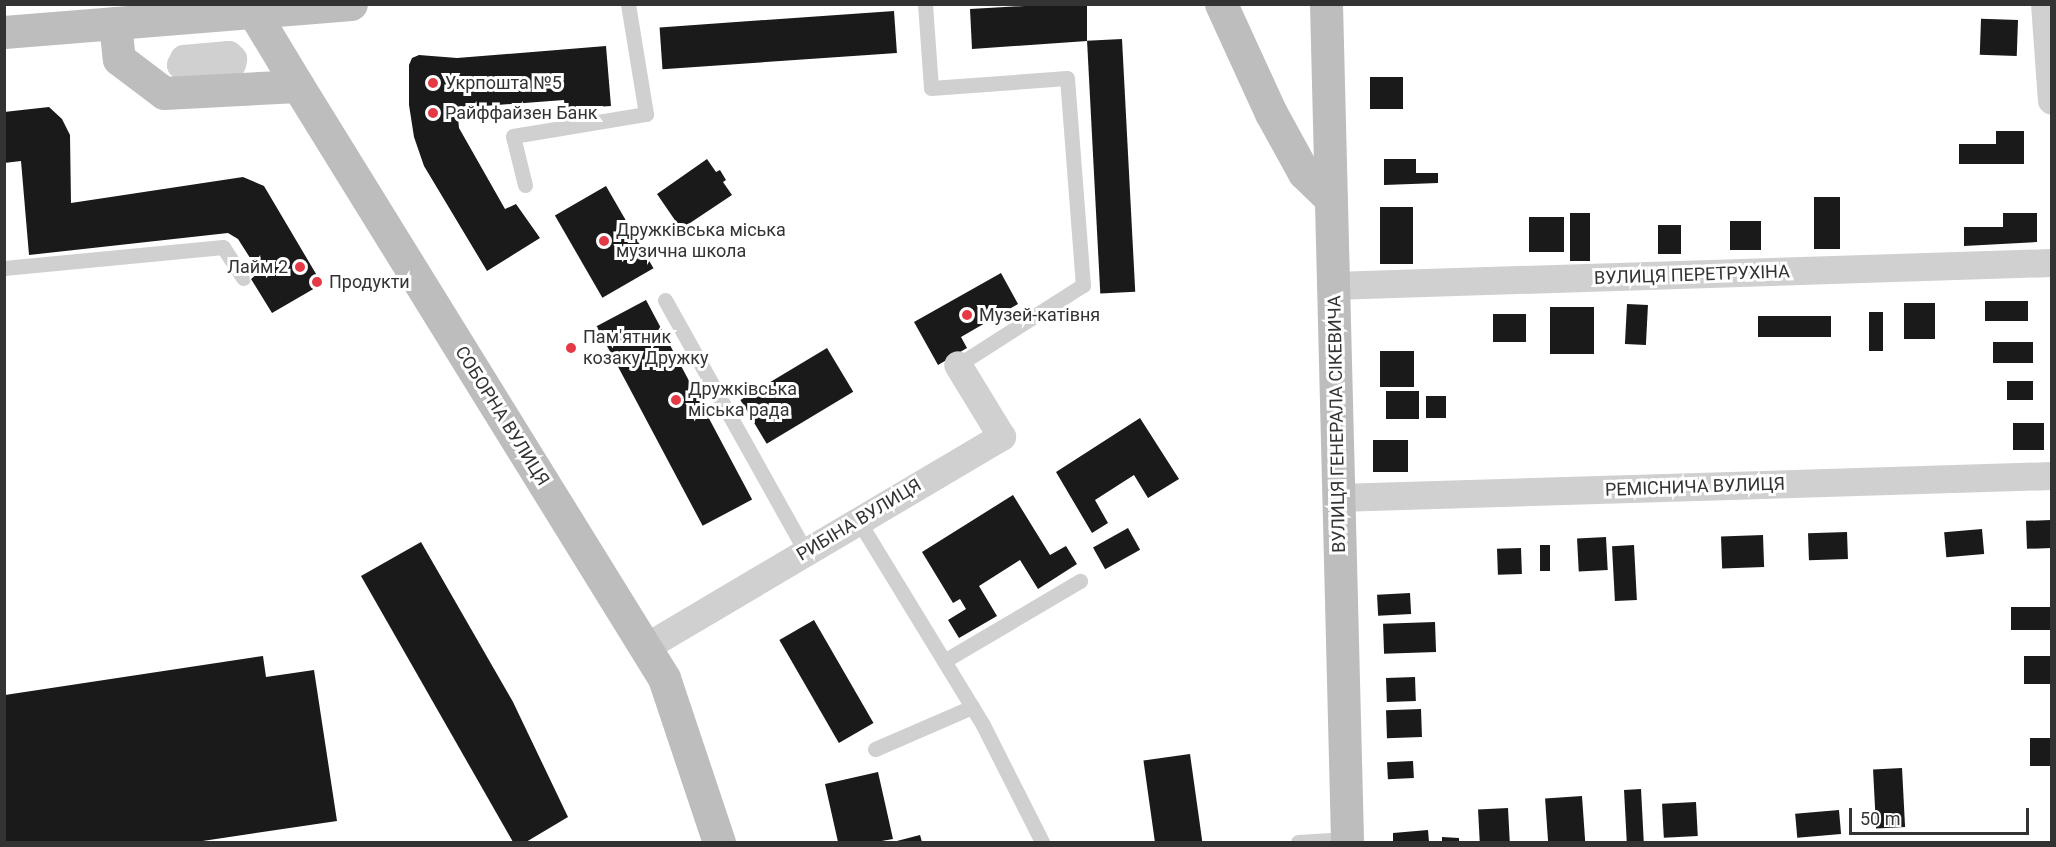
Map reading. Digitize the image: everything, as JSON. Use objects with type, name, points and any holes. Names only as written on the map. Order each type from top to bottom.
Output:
[{"type":"street","points":[[4,32],[98,17],[351,4]]},
{"type":"street","points":[[1221,4],[1271,113],[1304,173],[1331,199]]},
{"type":"street","name":"ВУЛИЦЯ ГЕНЕРАЛА СІКЕВИЧА","points":[[1326,4],[1347,841]]},
{"type":"street","points":[[2045,4],[2052,101]]},
{"type":"street","name":"СОБОРНА ВУЛИЦЯ","points":[[253,8],[298,86],[664,678],[719,843]]},
{"type":"street","points":[[98,17],[119,59],[164,93],[298,86]]},
{"type":"street","name":"ВУЛИЦЯ ПЕРЕТРУХІНА","points":[[1333,286],[2052,263]]},
{"type":"street","name":"РИБІНА ВУЛИЦЯ","points":[[645,648],[858,520],[1002,437],[958,364]]},
{"type":"street","name":"РЕМІСНИЧА ВУЛИЦЯ","points":[[1338,498],[2052,476]]},
{"type":"lane","points":[[525,185],[513,136],[646,114],[628,4]]},
{"type":"lane","points":[[925,4],[931,88],[1066,78],[1083,285],[958,364]]},
{"type":"lane","points":[[4,268],[224,247],[243,278]]},
{"type":"lane","points":[[665,300],[806,552]]},
{"type":"lane","points":[[858,520],[972,707],[1042,843]]},
{"type":"lane","points":[[944,661],[1080,581]]},
{"type":"lane","points":[[875,749],[972,707]]},
{"type":"lane","points":[[1298,843],[1347,841]]},
{"type":"building","points":[[1087,4],[1087,41],[972,49],[970,9]]},
{"type":"building","points":[[894,11],[897,53],[663,69],[660,27]]},
{"type":"building","points":[[1981,19],[2018,20],[2017,56],[1980,55]]},
{"type":"building","points":[[1122,39],[1135,292],[1100,293],[1087,41]]},
{"type":"building","points":[[606,46],[611,106],[565,109],[564,100],[457,108],[459,128],[505,209],[516,204],[540,238],[487,271],[424,166],[414,137],[409,105],[409,65],[412,58],[419,55],[457,58]]},
{"type":"building","points":[[1370,77],[1403,77],[1403,109],[1370,109]]},
{"type":"building","points":[[49,107],[62,119],[70,135],[71,203],[243,177],[264,186],[322,284],[272,313],[251,279],[259,272],[238,239],[228,233],[29,255],[21,161],[4,163],[4,112]]},
{"type":"building","points":[[1996,131],[2024,131],[2024,164],[1959,164],[1959,144],[1996,144]]},
{"type":"building","points":[[707,159],[716,172],[720,170],[726,180],[723,182],[732,195],[681,229],[657,194]]},
{"type":"building","points":[[1384,159],[1416,159],[1416,173],[1438,173],[1438,183],[1384,185]]},
{"type":"building","name":"Дружківська міська музична школа","points":[[606,186],[654,268],[602,298],[555,216]]},
{"type":"building","points":[[1814,197],[1840,197],[1840,249],[1814,249]]},
{"type":"building","points":[[1380,207],[1413,207],[1413,264],[1380,264]]},
{"type":"building","points":[[1570,213],[1590,213],[1590,261],[1570,261]]},
{"type":"building","points":[[2003,213],[2037,213],[2037,242],[1964,246],[1964,227],[2003,227]]},
{"type":"building","points":[[1529,217],[1564,217],[1564,252],[1529,252]]},
{"type":"building","points":[[1730,221],[1761,221],[1761,250],[1730,250]]},
{"type":"building","points":[[1658,225],[1681,225],[1681,254],[1658,254]]},
{"type":"building","points":[[1001,273],[1018,304],[961,337],[967,348],[938,365],[914,322]]},
{"type":"building","points":[[646,300],[752,500],[703,526],[597,326]]},
{"type":"building","points":[[1985,301],[2028,301],[2028,321],[1985,321]]},
{"type":"building","points":[[1904,303],[1935,303],[1935,339],[1904,339]]},
{"type":"building","points":[[1627,304],[1648,305],[1646,345],[1625,344]]},
{"type":"building","points":[[1550,307],[1594,307],[1594,354],[1550,354]]},
{"type":"building","points":[[1869,312],[1883,312],[1883,351],[1869,351]]},
{"type":"building","points":[[1493,314],[1526,314],[1526,342],[1493,342]]},
{"type":"building","points":[[1758,316],[1831,316],[1831,337],[1758,337]]},
{"type":"building","points":[[1993,342],[2033,342],[2033,363],[1993,363]]},
{"type":"building","points":[[827,348],[853,392],[767,444],[740,400]]},
{"type":"building","points":[[1380,351],[1414,351],[1414,387],[1380,387]]},
{"type":"building","points":[[2007,381],[2033,381],[2033,400],[2007,400]]},
{"type":"building","points":[[1386,391],[1419,391],[1419,419],[1386,419]]},
{"type":"building","points":[[1426,396],[1446,396],[1446,418],[1426,418]]},
{"type":"building","points":[[1140,418],[1179,479],[1148,498],[1134,475],[1095,500],[1108,523],[1092,533],[1056,472]]},
{"type":"building","points":[[2013,423],[2044,423],[2044,450],[2013,450]]},
{"type":"building","points":[[1373,440],[1408,440],[1408,472],[1373,472]]},
{"type":"building","points":[[1013,495],[1050,555],[1066,546],[1077,564],[1038,589],[1020,560],[979,586],[997,616],[959,638],[948,620],[966,609],[960,599],[953,603],[922,552]]},
{"type":"building","points":[[2051,520],[2052,548],[2027,549],[2026,521]]},
{"type":"building","points":[[1128,528],[1140,550],[1105,569],[1093,547]]},
{"type":"building","points":[[1982,529],[1984,554],[1946,557],[1944,532]]},
{"type":"building","points":[[1847,532],[1848,559],[1809,560],[1808,533]]},
{"type":"building","points":[[1763,535],[1764,567],[1722,568],[1721,536]]},
{"type":"building","points":[[1606,537],[1608,570],[1579,571],[1577,539]]},
{"type":"building","points":[[421,542],[513,702],[568,817],[526,842],[513,842],[361,576]]},
{"type":"building","points":[[1540,545],[1550,545],[1550,571],[1540,571]]},
{"type":"building","points":[[1634,545],[1637,600],[1615,601],[1612,546]]},
{"type":"building","points":[[1521,548],[1522,574],[1498,575],[1497,549]]},
{"type":"building","points":[[1410,593],[1411,614],[1378,616],[1377,595]]},
{"type":"building","points":[[2011,607],[2052,607],[2052,630],[2011,630]]},
{"type":"building","points":[[814,620],[874,723],[839,743],[779,640]]},
{"type":"building","points":[[1435,622],[1436,652],[1384,654],[1383,624]]},
{"type":"building","points":[[263,656],[266,677],[314,670],[337,821],[196,842],[5,842],[5,695]]},
{"type":"building","points":[[2024,656],[2052,656],[2052,684],[2024,684]]},
{"type":"building","points":[[1415,677],[1416,701],[1387,702],[1386,678]]},
{"type":"building","points":[[1421,709],[1422,737],[1387,738],[1386,710]]},
{"type":"building","points":[[2030,738],[2052,738],[2052,766],[2030,766]]},
{"type":"building","points":[[1190,754],[1202,842],[1155,842],[1143,761]]},
{"type":"building","points":[[1413,761],[1414,778],[1388,779],[1387,762]]},
{"type":"building","points":[[1902,768],[1905,827],[1876,828],[1873,770]]},
{"type":"building","points":[[878,772],[893,839],[876,842],[838,842],[825,784]]},
{"type":"building","points":[[1641,789],[1644,841],[1627,842],[1624,790]]},
{"type":"building","points":[[1582,796],[1585,842],[1548,842],[1545,799]]},
{"type":"building","points":[[1696,802],[1698,836],[1664,838],[1662,804]]},
{"type":"building","points":[[1508,808],[1510,842],[1480,842],[1478,810]]},
{"type":"building","points":[[1839,810],[1841,834],[1797,838],[1795,814]]},
{"type":"building","points":[[1428,830],[1429,842],[1393,842],[1393,833]]},
{"type":"building","points":[[920,835],[922,842],[893,842]]},
{"type":"building","points":[[1442,837],[1459,838],[1459,842],[1442,842]]},
{"type":"place","name":"Укрпошта №5","points":[[433,83]]},
{"type":"place","name":"Райффайзен Банк","points":[[433,113]]},
{"type":"place","name":"Дружківська міська музична школа","points":[[604,241]]},
{"type":"place","name":"Лайм 2","points":[[300,267]]},
{"type":"place","name":"Продукти","points":[[317,282]]},
{"type":"place","name":"Музей-катівня","points":[[967,315]]},
{"type":"place","name":"Пам'ятник козаку Дружку","points":[[571,348]]},
{"type":"place","name":"Дружківська міська рада","points":[[676,400]]}]
